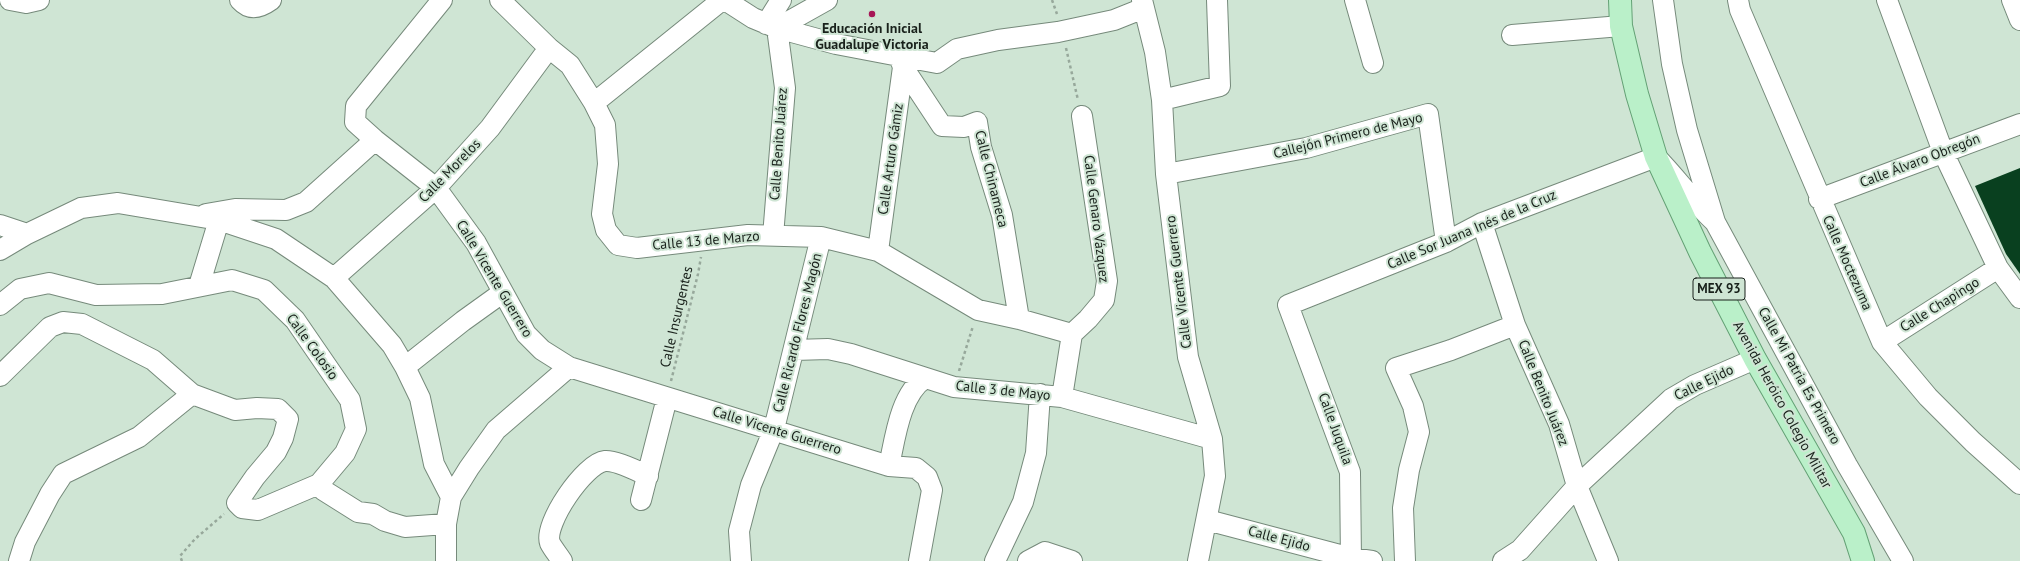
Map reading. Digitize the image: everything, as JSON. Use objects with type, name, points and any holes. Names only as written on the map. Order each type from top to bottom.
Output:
[{"type":"main road","name":"Avenida Heróico Colegio Militar","points":[[1620,0],[1621,26],[1637,94],[1656,157],[1700,252],[1754,359],[1854,533],[1863,561]]},
{"type":"street","points":[[0,12],[6,0]]},
{"type":"street","points":[[10,0],[26,3],[39,0]]},
{"type":"street","points":[[240,0],[251,8],[266,4]]},
{"type":"street","name":"Calle Vicente Guerrero","points":[[442,0],[356,106],[355,122],[375,140],[436,188],[476,243],[502,293],[526,334],[542,350],[569,367],[667,398],[774,429],[889,466],[916,468],[927,477],[932,490],[918,561]]},
{"type":"street","name":"Calle 13 de Marzo","points":[[500,0],[549,48],[570,65],[594,103],[605,126],[608,164],[602,214],[606,230],[618,245],[637,248],[703,239],[748,235],[821,237],[878,251],[978,310],[1019,319],[1072,334]]},
{"type":"street","points":[[594,103],[724,0],[753,18],[772,26],[901,61],[937,63],[957,49],[998,40],[1058,32],[1114,20],[1143,4]]},
{"type":"street","points":[[772,26],[781,0]]},
{"type":"street","points":[[772,26],[827,0]]},
{"type":"street","points":[[1162,100],[1220,86],[1217,0]]},
{"type":"street","points":[[1356,0],[1373,63]]},
{"type":"street","name":"Calle Mi Patria Es Primero","points":[[1663,0],[1672,64],[1687,130],[1715,222],[1847,465],[1903,561]]},
{"type":"street","name":"Calle Moctezuma","points":[[1738,0],[1740,10],[1882,342],[1928,397],[1973,442],[2020,484]]},
{"type":"street","points":[[1887,0],[1943,152],[1998,268],[2020,298]]},
{"type":"street","points":[[2012,0],[2020,20]]},
{"type":"street","name":"Calle Vicente Guerrero","points":[[1143,4],[1155,52],[1162,100],[1166,174],[1188,357],[1212,439],[1215,476],[1198,561]]},
{"type":"street","name":"Calle Benito Juárez","points":[[772,26],[785,88],[772,236]]},
{"type":"street","points":[[1512,35],[1621,26]]},
{"type":"street","name":"Calle Morelos","points":[[334,278],[436,188],[490,128],[549,48]]},
{"type":"street","name":"Calle Arturo Gámiz","points":[[878,251],[901,61]]},
{"type":"street","name":"Calle Chinameca","points":[[901,61],[942,126],[964,127],[977,122],[981,147],[1002,215],[1019,319]]},
{"type":"street","name":"Callejón Primero de Mayo","points":[[1166,174],[1306,148],[1428,114],[1446,242]]},
{"type":"street","name":"Calle Genaro Vázquez","points":[[1072,334],[1088,319],[1104,300],[1107,281],[1082,116]]},
{"type":"street","name":"Calle Álvaro Obregón","points":[[1820,199],[2020,124]]},
{"type":"street","points":[[196,216],[235,209],[286,210],[306,202],[375,140]]},
{"type":"street","points":[[1656,157],[1678,179],[1697,206],[1715,222]]},
{"type":"street","name":"Calle Sor Juana Inés de la Cruz","points":[[1288,305],[1446,242],[1482,223],[1656,157]]},
{"type":"street","points":[[0,250],[27,234],[81,208],[118,203],[219,220],[276,239],[334,278],[392,345],[405,367],[420,398],[434,464],[451,497]]},
{"type":"street","points":[[199,286],[219,220]]},
{"type":"street","name":"Calle Benito Juárez","points":[[1482,223],[1515,325],[1559,424],[1577,486],[1608,561]]},
{"type":"street","points":[[0,224],[27,234]]},
{"type":"street","name":"Calle Ricardo Flores Magón","points":[[741,561],[739,531],[751,485],[774,429],[821,237]]},
{"type":"street","name":"Calle Chapingo","points":[[1882,342],[1998,268]]},
{"type":"street","name":"Calle Colosio","points":[[0,305],[20,290],[49,283],[96,295],[162,294],[232,280],[264,290],[295,320],[350,400],[356,429],[345,453],[319,484]]},
{"type":"street","points":[[405,367],[463,321],[502,293]]},
{"type":"street","name":"Calle Juquila","points":[[1288,305],[1350,472],[1351,560]]},
{"type":"street","points":[[0,376],[50,327],[63,322],[82,324],[153,360],[192,394],[235,410],[257,408],[278,409],[288,419],[283,438],[276,452],[255,477],[237,503],[242,508],[258,510],[319,484],[323,490],[358,512],[373,514],[385,521],[405,527],[446,524]]},
{"type":"street","points":[[1405,561],[1403,508],[1409,470],[1419,432],[1413,406],[1396,368],[1451,350],[1515,325]]},
{"type":"street","points":[[1062,397],[1072,334]]},
{"type":"street","name":"Calle 3 de Mayo","points":[[794,350],[828,349],[851,354],[954,387],[1062,397],[1212,439]]},
{"type":"street","name":"Calle Ejido","points":[[1503,561],[1520,550],[1577,486],[1671,399],[1695,385],[1754,359]]},
{"type":"street","points":[[446,561],[446,524],[451,497],[496,430],[569,367]]},
{"type":"street","points":[[889,466],[899,418],[915,384],[924,378]]},
{"type":"street","points":[[19,561],[25,542],[50,494],[63,474],[139,437],[192,394]]},
{"type":"street","points":[[995,561],[1025,495],[1036,453],[1040,394]]},
{"type":"street","points":[[641,500],[667,398]]},
{"type":"street","points":[[562,561],[550,543],[552,523],[565,498],[581,478],[598,463],[606,460],[648,476]]},
{"type":"street","name":"Calle Ejido","points":[[1207,520],[1351,560],[1372,561]]},
{"type":"street","points":[[1028,561],[1045,552],[1072,561]]},
{"type":"path","points":[[1052,0],[1058,18]]},
{"type":"path","points":[[1064,41],[1082,116]]},
{"type":"path","name":"Calle Insurgentes","points":[[667,398],[698,274],[703,239]]},
{"type":"path","points":[[954,387],[978,310]]},
{"type":"path","points":[[182,561],[180,556],[195,539],[237,503]]},
{"type":"building","points":[[2020,168],[2020,274],[2006,254],[1975,186]]},
{"type":"place","name":"Educación Inicial Guadalupe Victoria","points":[[872,14]]}]
